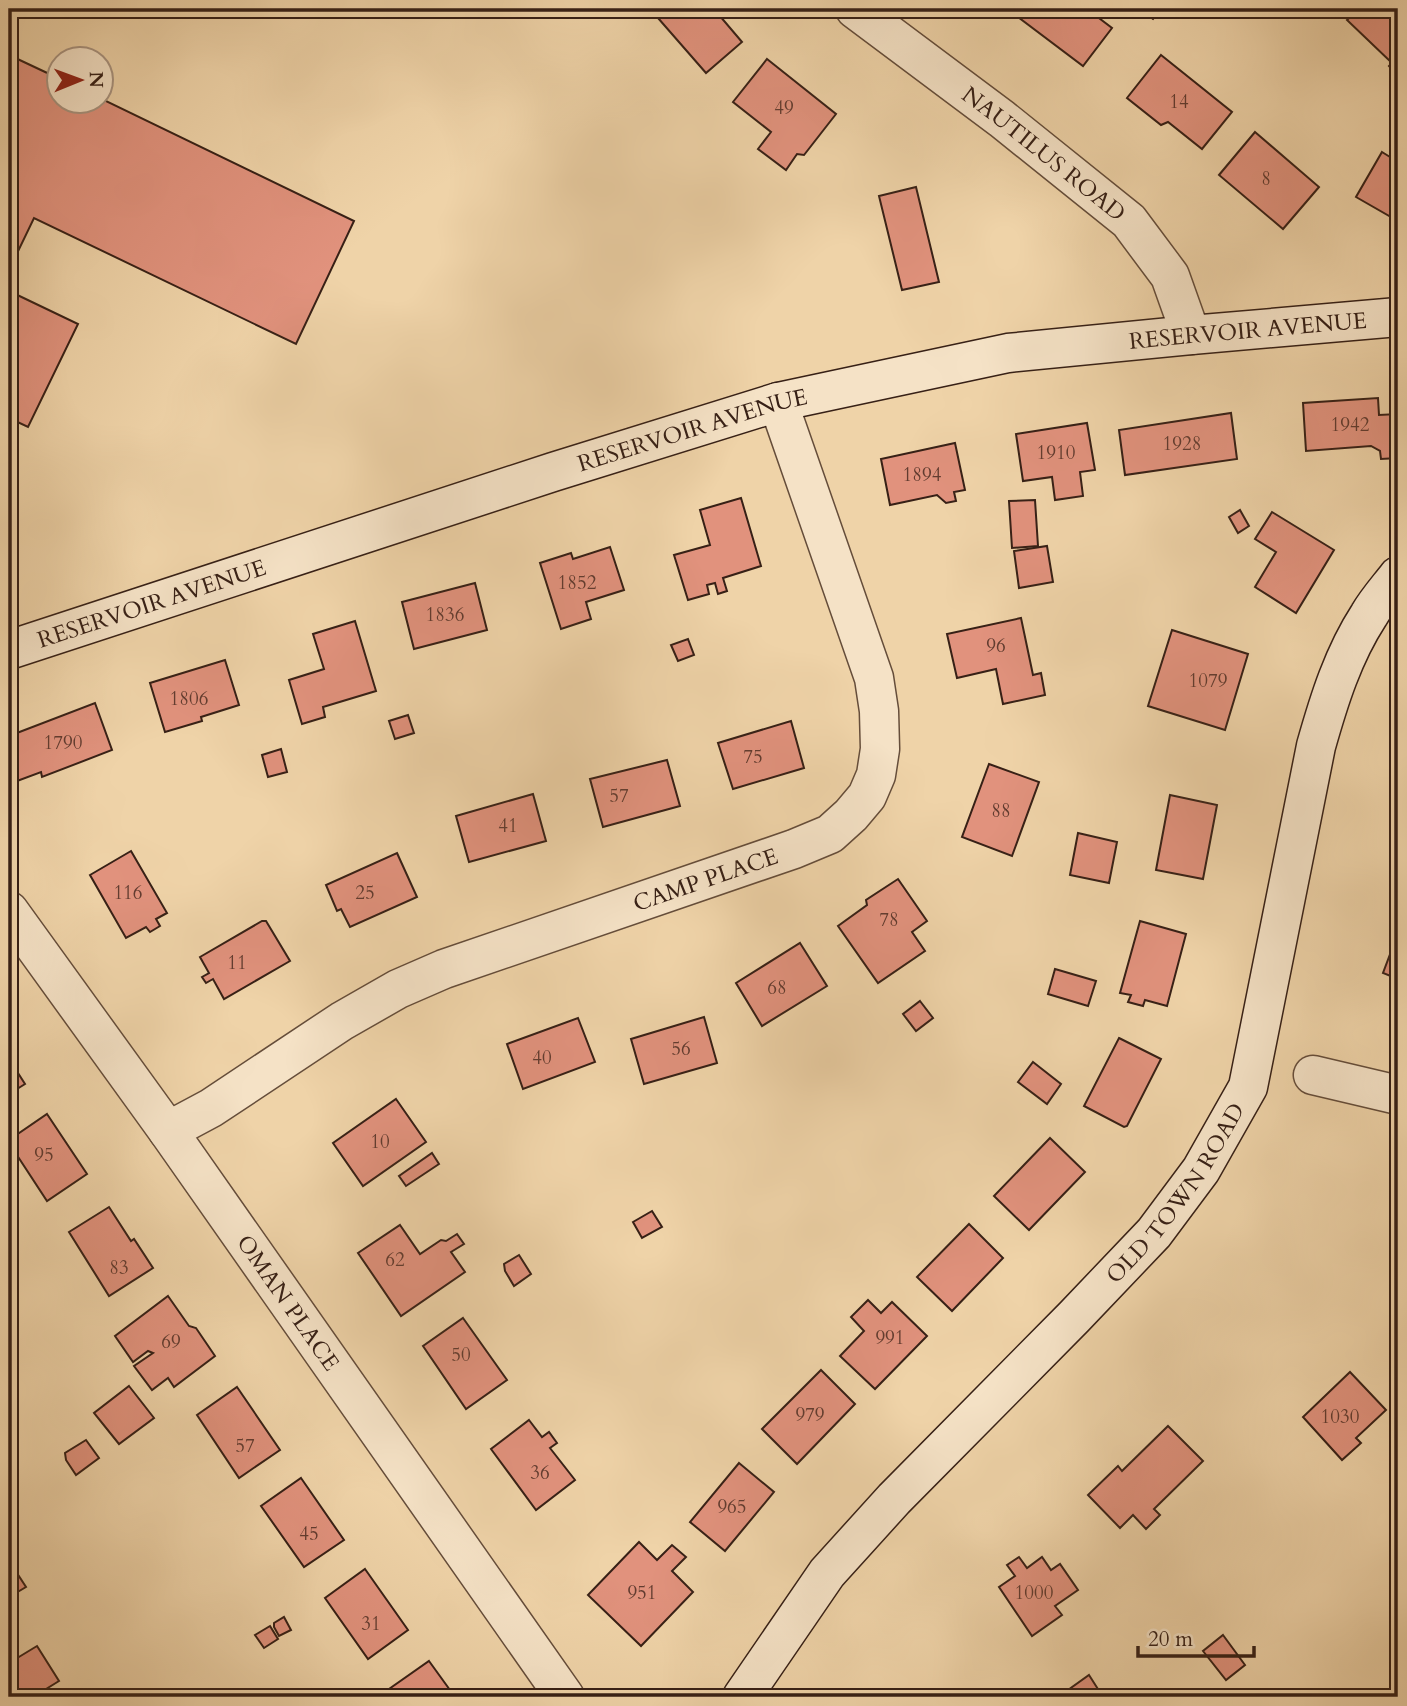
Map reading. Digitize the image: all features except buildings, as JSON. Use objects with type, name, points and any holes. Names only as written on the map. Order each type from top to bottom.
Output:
[{"type":"main road","name":"NAUTILUS ROAD","points":[[855,9],[1002,119],[1129,221],[1170,276],[1191,335]]},
{"type":"main road","name":"RESERVOIR AVENUE","points":[[9,650],[778,402],[1007,353],[1398,317]]},
{"type":"main road","name":"CAMP PLACE","points":[[168,1131],[211,1108],[342,1021],[398,989],[444,969],[830,834],[867,796],[876,775],[880,748],[879,711],[874,678],[778,402]]},
{"type":"main road","name":"OLD TOWN ROAD","points":[[742,1697],[827,1573],[894,1499],[1154,1233],[1201,1170],[1248,1087],[1315,746],[1330,696],[1345,659],[1369,615],[1398,576]]},
{"type":"main road","name":"OMAN PLACE","points":[[9,911],[168,1131],[565,1697]]},
{"type":"main road","points":[[1313,1075],[1398,1095]]}]
